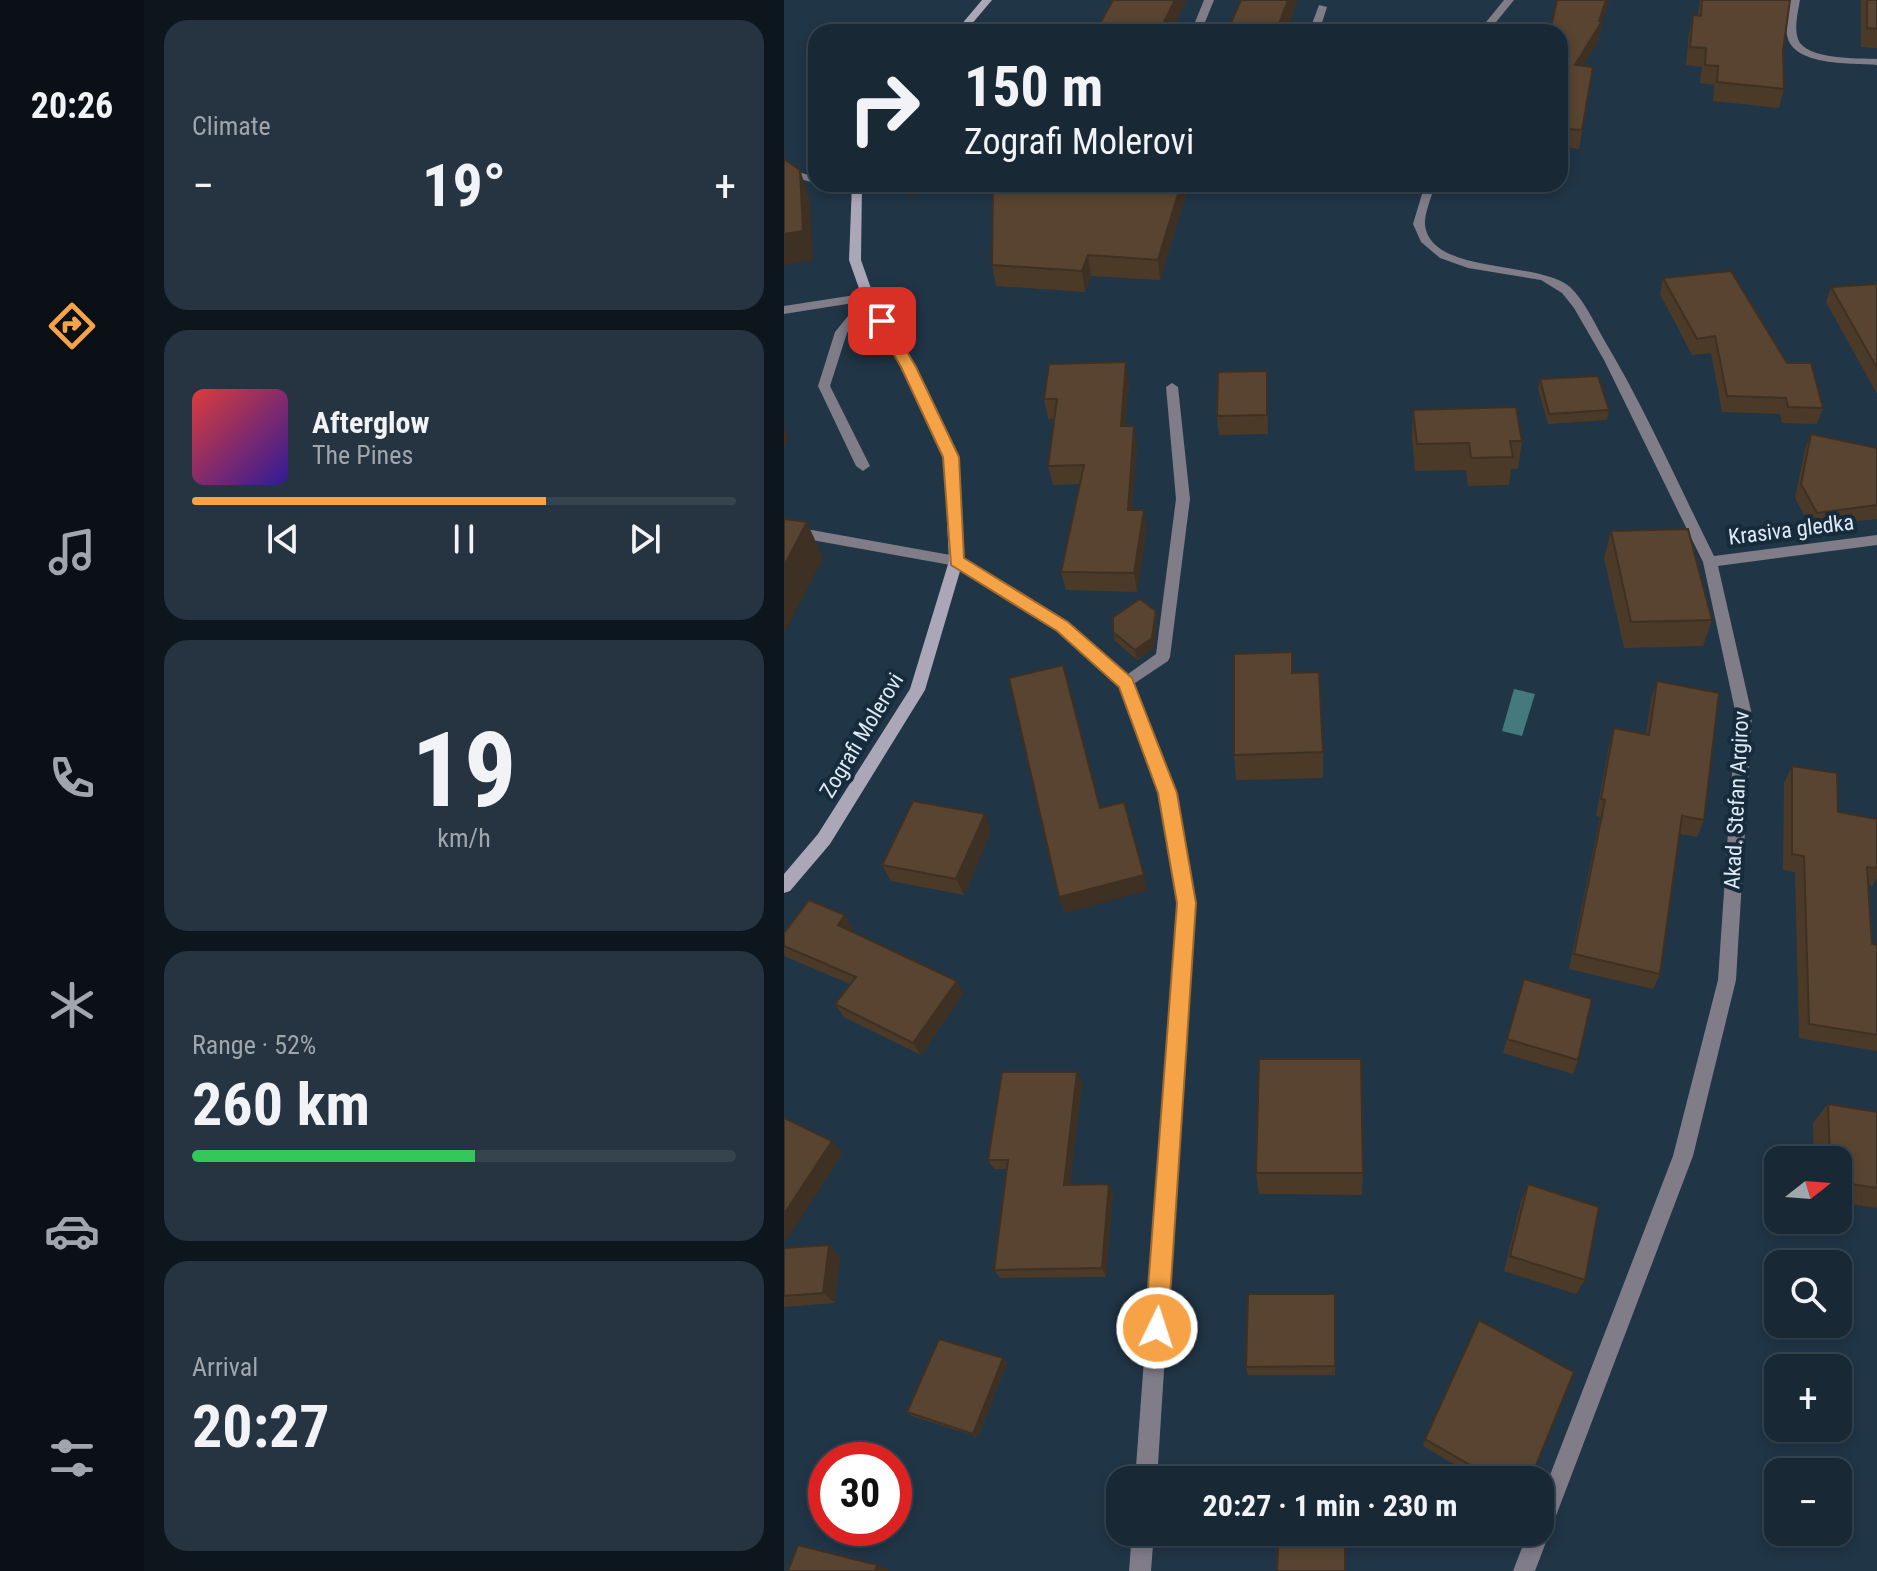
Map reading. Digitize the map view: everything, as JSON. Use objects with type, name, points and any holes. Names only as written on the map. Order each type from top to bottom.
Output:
[{"type":"street","points":[[967,24],[987,0]]},
{"type":"street","points":[[1199,24],[1209,0]]},
{"type":"street","points":[[1490,24],[1509,0]]},
{"type":"street","points":[[1795,0],[1793,39],[1800,50],[1810,56],[1877,62]]},
{"type":"street","points":[[1317,24],[1322,7]]},
{"type":"street","points":[[784,171],[808,178]]},
{"type":"street","name":"Zografi Molerovi","points":[[784,886],[824,839],[917,690],[956,561],[951,457],[908,367],[868,298],[855,260],[856,192]]},
{"type":"street","name":"Akad. Stefan Argirov","points":[[1428,192],[1419,224],[1425,240],[1444,256],[1468,265],[1544,277],[1566,290],[1579,307],[1610,360],[1710,562],[1744,715],[1727,980],[1683,1156],[1554,1494]]},
{"type":"street","points":[[784,310],[868,298]]},
{"type":"street","points":[[863,466],[824,386],[841,332],[868,298]]},
{"type":"street","points":[[1126,683],[1163,657],[1183,499],[1172,387]]},
{"type":"street","points":[[784,530],[956,561],[1062,627],[1126,683],[1168,793],[1186,903],[1147,1466]]},
{"type":"street","name":"Krasiva gledka","points":[[1710,562],[1877,540]]},
{"type":"street","points":[[1140,1571],[1142,1546]]},
{"type":"street","name":"Akad. Stefan Argirov","points":[[1524,1571],[1534,1546]]},
{"type":"shaded area","points":[[1514,689],[1535,694],[1522,736],[1502,731]]},
{"type":"building","points":[[1113,0],[1175,0],[1163,24],[1100,24]]},
{"type":"building","points":[[1241,0],[1288,0],[1279,24],[1230,24]]},
{"type":"building","points":[[1557,0],[1606,0],[1599,21],[1602,21],[1575,65],[1593,67],[1582,130],[1568,129],[1568,24],[1552,24]]},
{"type":"building","points":[[1702,0],[1790,0],[1783,51],[1784,89],[1717,82],[1718,66],[1705,65],[1706,48],[1690,47],[1693,15],[1701,16]]},
{"type":"building","points":[[1867,0],[1877,0],[1877,29],[1867,28]]},
{"type":"building","points":[[784,159],[800,170],[803,231],[784,234]]},
{"type":"building","points":[[993,192],[1179,192],[1158,260],[1088,255],[1082,271],[992,265]]},
{"type":"building","points":[[1731,271],[1787,363],[1811,363],[1823,408],[1788,407],[1786,398],[1727,396],[1715,336],[1697,339],[1663,278]]},
{"type":"building","points":[[1877,284],[1877,368],[1831,287]]},
{"type":"building","points":[[1126,362],[1121,426],[1134,426],[1128,510],[1144,510],[1134,573],[1061,572],[1084,465],[1048,466],[1057,399],[1044,399],[1049,364]]},
{"type":"building","points":[[1267,371],[1267,415],[1217,416],[1218,372]]},
{"type":"building","points":[[1598,376],[1609,410],[1549,414],[1540,379]]},
{"type":"building","points":[[1516,407],[1522,441],[1510,441],[1513,457],[1471,458],[1469,443],[1417,444],[1413,410]]},
{"type":"building","points":[[1811,434],[1877,448],[1877,505],[1817,513],[1801,484]]},
{"type":"building","points":[[784,519],[807,522],[784,566]]},
{"type":"building","points":[[1688,529],[1712,620],[1631,622],[1611,531]]},
{"type":"building","points":[[1140,599],[1156,611],[1152,638],[1135,650],[1113,632],[1113,617]]},
{"type":"building","points":[[1292,652],[1292,673],[1319,672],[1323,752],[1234,755],[1234,654]]},
{"type":"building","points":[[1063,665],[1100,808],[1124,802],[1144,875],[1059,897],[1009,678]]},
{"type":"building","points":[[1657,681],[1719,693],[1704,820],[1682,816],[1660,974],[1574,954],[1605,800],[1601,799],[1614,728],[1649,735]]},
{"type":"building","points":[[1792,766],[1837,773],[1838,812],[1877,819],[1877,868],[1867,867],[1872,944],[1877,945],[1877,1035],[1809,1024],[1804,856],[1792,854]]},
{"type":"building","points":[[913,801],[985,814],[956,879],[882,865]]},
{"type":"building","points":[[809,900],[845,915],[838,925],[957,981],[913,1043],[835,1004],[856,977],[784,946],[784,933]]},
{"type":"building","points":[[1524,979],[1592,999],[1578,1060],[1507,1039]]},
{"type":"building","points":[[1259,1059],[1361,1059],[1363,1173],[1256,1173]]},
{"type":"building","points":[[1002,1072],[1077,1072],[1064,1185],[1109,1184],[1102,1268],[994,1270],[1008,1160],[988,1160]]},
{"type":"building","points":[[1828,1104],[1877,1112],[1877,1188],[1852,1184],[1852,1146],[1830,1146]]},
{"type":"building","points":[[784,1118],[832,1141],[784,1214]]},
{"type":"building","points":[[1528,1184],[1599,1207],[1585,1280],[1510,1256]]},
{"type":"building","points":[[829,1245],[823,1293],[784,1296],[784,1248]]},
{"type":"building","points":[[1248,1294],[1335,1294],[1335,1366],[1246,1367]]},
{"type":"building","points":[[1479,1320],[1574,1372],[1536,1466],[1472,1466],[1425,1439]]},
{"type":"building","points":[[939,1339],[1003,1358],[973,1434],[907,1412]]},
{"type":"building","points":[[798,1545],[877,1565],[875,1571],[788,1571]]},
{"type":"building","points":[[1278,1546],[1345,1546],[1345,1571],[1277,1571]]},
{"type":"route","points":[[882,321],[951,457],[956,561],[1062,627],[1126,683],[1168,793],[1186,903],[1157,1328]]}]
